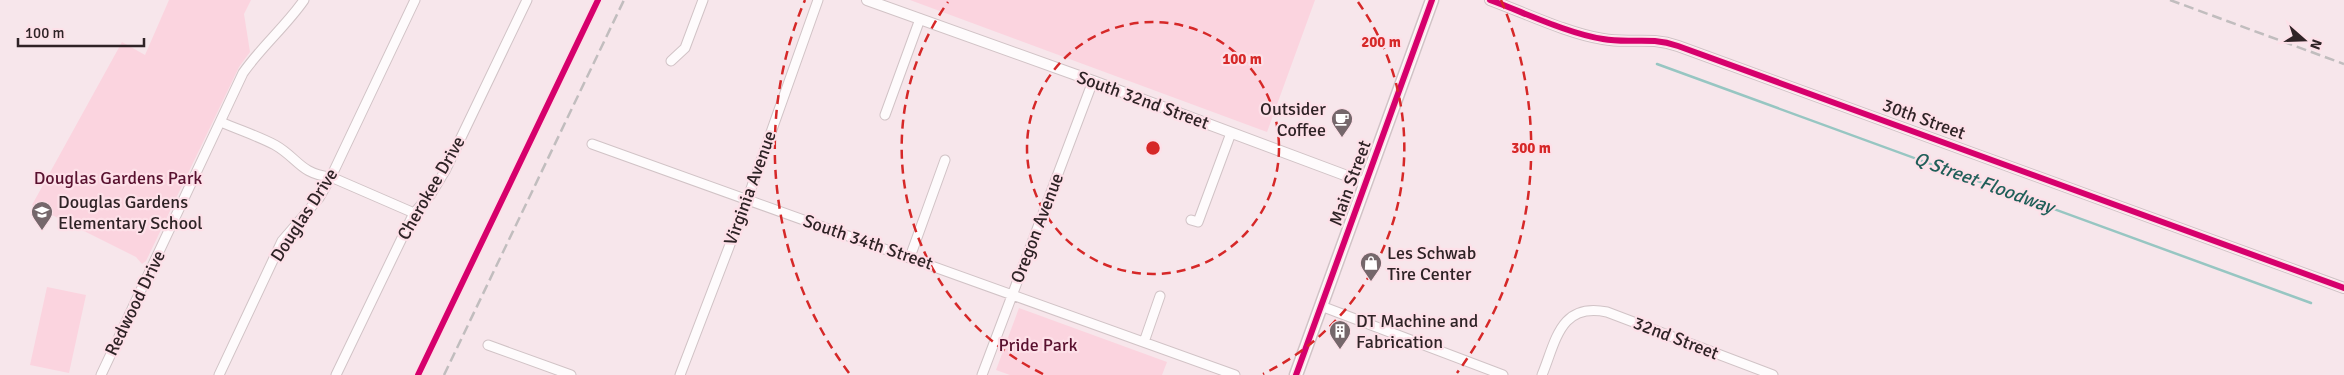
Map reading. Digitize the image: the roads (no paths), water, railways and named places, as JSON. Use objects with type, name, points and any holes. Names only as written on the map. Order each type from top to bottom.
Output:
[{"type":"main road","name":"Main Street","points":[[1296,375],[1432,0]]},
{"type":"street","name":"Redwood Drive","points":[[100,375],[243,73],[257,53],[293,17],[304,0]]},
{"type":"street","name":"Douglas Drive","points":[[218,375],[282,241],[320,198],[415,0]]},
{"type":"street","name":"Cherokee Drive","points":[[336,375],[414,213],[431,194],[445,171],[527,0]]},
{"type":"street","points":[[671,61],[685,48],[703,0]]},
{"type":"street","name":"Virginia Avenue","points":[[680,375],[747,200],[818,0]]},
{"type":"street","name":"South 32nd Street","points":[[867,0],[1093,81],[1366,184]]},
{"type":"street","name":"30th Street","points":[[1490,0],[1603,39],[1648,39],[1678,46],[2344,288]]},
{"type":"street","points":[[885,115],[920,19]]},
{"type":"street","name":"Oregon Avenue","points":[[982,375],[1093,81]]},
{"type":"street","points":[[221,122],[276,146],[305,170],[318,176],[331,177],[414,213]]},
{"type":"street","points":[[1191,220],[1198,222],[1231,133]]},
{"type":"street","name":"South 34th Street","points":[[592,144],[1235,375]]},
{"type":"street","points":[[910,257],[945,160]]},
{"type":"street","points":[[1144,342],[1160,296]]},
{"type":"street","points":[[1321,306],[1503,375]]},
{"type":"street","name":"32nd Street","points":[[1542,375],[1559,334],[1568,319],[1578,311],[1592,309],[1607,312],[1773,375]]},
{"type":"street","points":[[488,345],[571,375]]},
{"type":"waterway","name":"Q Street Floodway","points":[[1657,64],[2311,303]]},
{"type":"railway","points":[[444,375],[624,0]]},
{"type":"railway","points":[[2170,0],[2344,64]]},
{"type":"place","name":"Outsider Coffee","points":[[1342,138]]},
{"type":"place","name":"Douglas Gardens Elementary School","points":[[42,231]]},
{"type":"place","name":"Les Schwab Tire Center","points":[[1371,282]]},
{"type":"place","name":"DT Machine and Fabrication","points":[[1340,350]]},
{"type":"park label","name":"Douglas Gardens Park","points":[[118,178]]},
{"type":"park label","name":"Pride Park","points":[[1038,345]]}]
